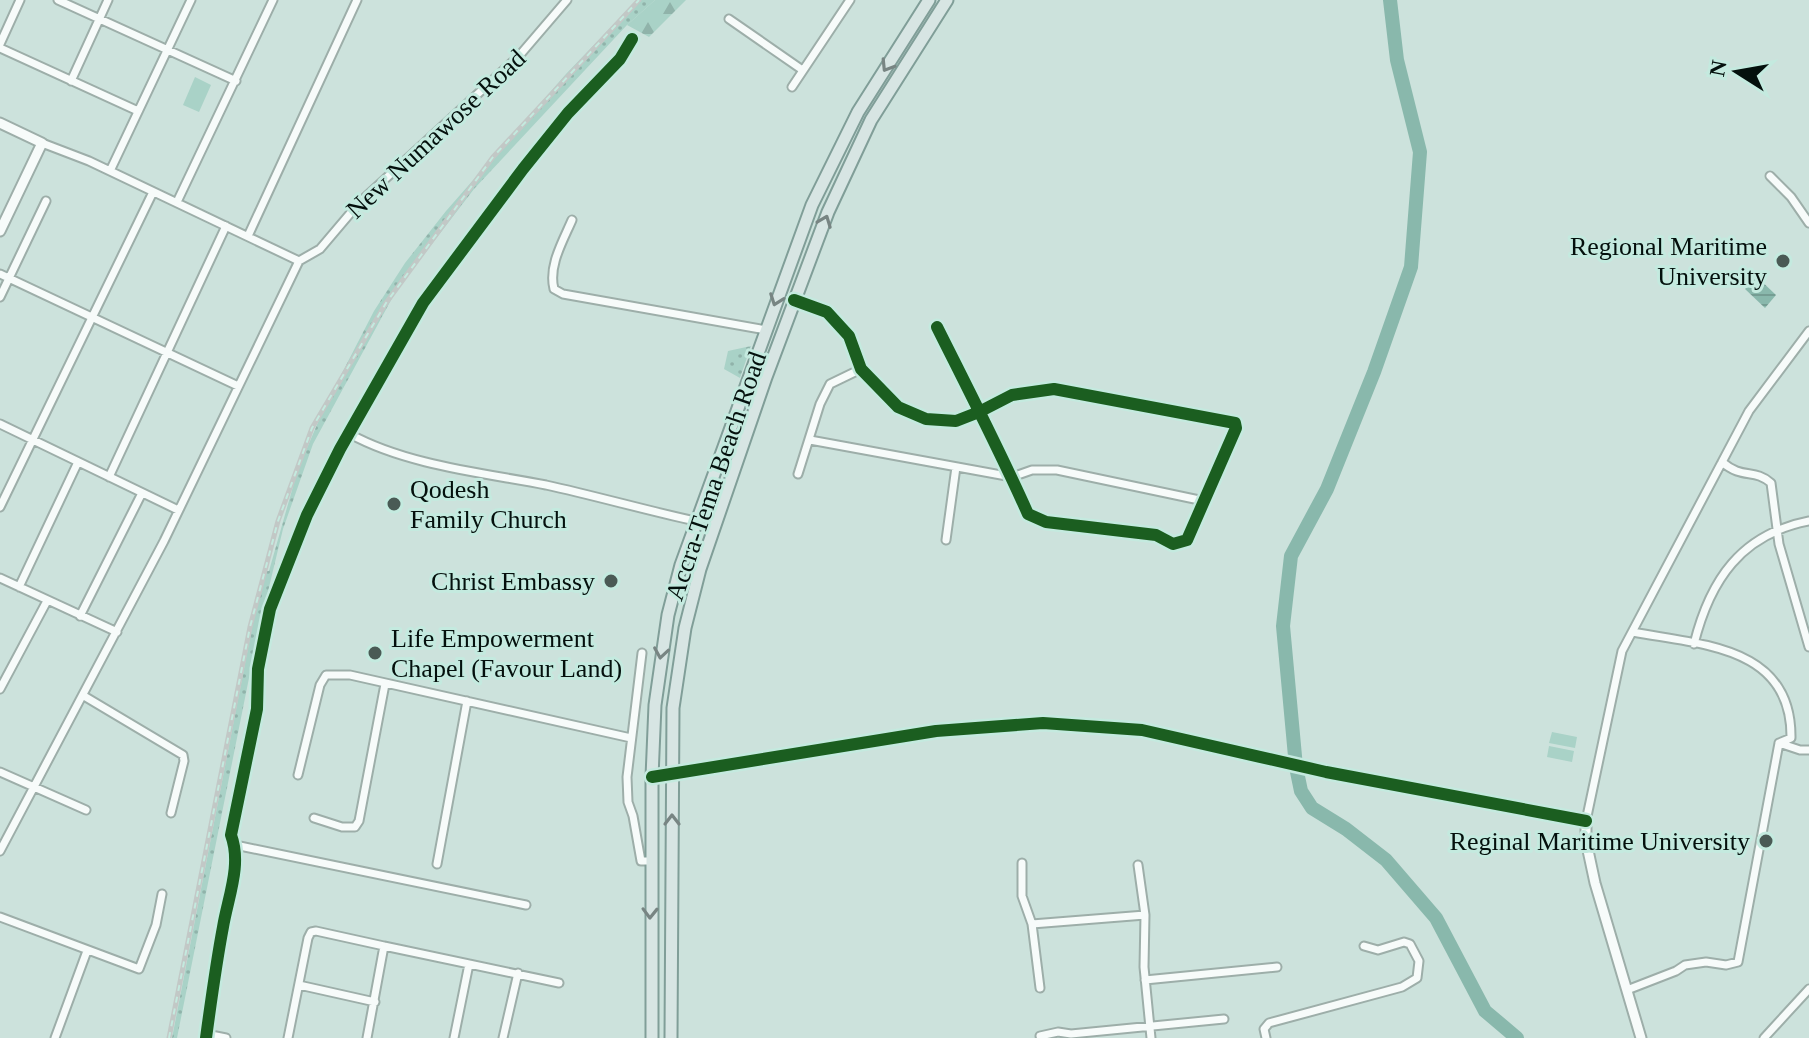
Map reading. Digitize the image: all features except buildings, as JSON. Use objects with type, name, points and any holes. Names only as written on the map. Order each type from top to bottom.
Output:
[{"type":"main road","name":"Accra-Tema Beach Road","points":[[652,1038],[652,777],[659,663],[671,603],[695,521],[812,205],[840,145],[929,0]]},
{"type":"main road","name":"Accra-Tema Beach Road","points":[[671,1038],[673,708],[685,628],[712,528],[828,212],[865,131],[947,0]]},
{"type":"main road","points":[[695,521],[712,528]]},
{"type":"street","points":[[20,0],[0,46],[138,111]]},
{"type":"street","points":[[58,0],[236,81]]},
{"type":"street","points":[[71,81],[108,0]]},
{"type":"street","points":[[110,171],[191,0]]},
{"type":"street","points":[[177,202],[273,0]]},
{"type":"street","points":[[248,236],[357,0]]},
{"type":"street","name":"New Numawose Road","points":[[299,261],[320,249],[359,203],[519,56],[567,0]]},
{"type":"street","points":[[792,87],[801,69],[850,0]]},
{"type":"street","points":[[729,19],[801,69]]},
{"type":"street","points":[[226,1038],[206,1036],[223,924],[232,890],[235,845],[231,835],[257,709],[258,669],[270,609],[307,515],[423,303],[523,169],[568,113],[620,59],[632,39]]},
{"type":"street","points":[[0,123],[110,171],[299,261],[117,632],[0,851]]},
{"type":"street","points":[[0,231],[42,143]]},
{"type":"street","points":[[1770,176],[1791,197],[1809,223]]},
{"type":"street","points":[[0,507],[153,192]]},
{"type":"street","points":[[0,297],[46,201]]},
{"type":"street","points":[[572,220],[551,278],[554,289],[563,294],[766,330]]},
{"type":"street","points":[[109,477],[226,226]]},
{"type":"street","points":[[0,274],[238,386]]},
{"type":"street","points":[[794,300],[827,312],[839,323],[849,336],[861,369],[898,407],[912,415],[956,421],[979,412],[1012,395],[1054,389],[1232,421],[1236,428],[1187,540],[1173,544],[1156,535],[1046,522],[1028,514],[1012,477],[979,412],[937,327]]},
{"type":"street","points":[[1641,1038],[1595,883],[1586,841],[1586,821],[1619,662],[1749,411],[1809,331]]},
{"type":"street","points":[[798,474],[820,404],[830,384],[861,369]]},
{"type":"street","points":[[0,424],[178,510]]},
{"type":"street","points":[[350,434],[364,442],[426,461],[614,499],[695,521]]},
{"type":"street","points":[[810,440],[1012,477],[1043,468],[1204,501]]},
{"type":"street","points":[[19,587],[78,462]]},
{"type":"street","points":[[1722,462],[1736,473],[1760,476],[1771,483],[1776,531],[1809,647]]},
{"type":"street","points":[[946,540],[956,467]]},
{"type":"street","points":[[80,616],[142,493]]},
{"type":"street","points":[[1694,644],[1710,593],[1744,552],[1776,531],[1809,521]]},
{"type":"street","points":[[0,578],[117,632]]},
{"type":"street","points":[[0,689],[47,601]]},
{"type":"street","points":[[1633,632],[1725,650],[1759,666],[1784,695],[1790,715],[1791,738],[1779,743]]},
{"type":"street","points":[[642,653],[631,738],[628,802],[641,861],[651,861]]},
{"type":"street","points":[[298,775],[320,685],[326,675],[350,675],[631,738]]},
{"type":"street","points":[[314,818],[348,828],[355,827],[359,821],[385,684]]},
{"type":"street","points":[[84,696],[183,755],[171,813]]},
{"type":"street","points":[[437,864],[467,701]]},
{"type":"street","points":[[652,777],[936,731],[1043,723],[1142,730],[1314,769],[1586,821]]},
{"type":"street","points":[[1779,743],[1809,750]]},
{"type":"street","points":[[1627,990],[1688,964],[1726,965],[1738,962],[1779,743]]},
{"type":"street","points":[[0,772],[86,810]]},
{"type":"street","points":[[235,845],[526,905]]},
{"type":"street","points":[[1022,863],[1022,896],[1032,924],[1040,988]]},
{"type":"street","points":[[1138,865],[1145,915],[1145,980],[1151,1038]]},
{"type":"street","points":[[0,917],[139,969],[156,925],[162,894]]},
{"type":"street","points":[[1032,924],[1145,915]]},
{"type":"street","points":[[288,1038],[311,932],[322,931],[559,983]]},
{"type":"street","points":[[1266,1038],[1264,1029],[1269,1023],[1402,987],[1417,978],[1419,961],[1410,944],[1404,942],[1378,950],[1364,946]]},
{"type":"street","points":[[367,1038],[384,946]]},
{"type":"street","points":[[55,1038],[87,951]]},
{"type":"street","points":[[454,1038],[469,964]]},
{"type":"street","points":[[1145,980],[1277,967]]},
{"type":"street","points":[[503,1038],[518,973]]},
{"type":"street","points":[[299,985],[375,1002]]},
{"type":"street","points":[[1764,1038],[1769,1029],[1809,989]]},
{"type":"street","points":[[1040,1036],[1224,1019]]},
{"type":"green space","points":[[637,0],[655,0],[627,25],[474,189],[396,291],[313,444],[283,529],[258,633],[177,1038],[172,1038],[263,571],[269,571],[298,469],[325,406],[374,311],[405,263],[446,211],[566,74]]},
{"type":"green space","points":[[655,0],[686,0],[649,37],[627,25]]},
{"type":"green space","points":[[195,77],[211,85],[199,112],[183,105]]},
{"type":"green space","points":[[751,346],[740,378],[724,369],[728,351]]},
{"type":"green space","points":[[1552,732],[1577,737],[1575,748],[1549,743]]},
{"type":"green space","points":[[1549,746],[1574,751],[1572,762],[1547,757]]},
{"type":"shaded area","points":[[1757,277],[1776,295],[1765,308],[1745,289]]},
{"type":"waterway","points":[[1390,0],[1397,60],[1420,152],[1411,267],[1374,372],[1327,489],[1291,556],[1283,626],[1296,767],[1301,791],[1312,808],[1386,860],[1436,918],[1485,1011],[1517,1038]]},
{"type":"railway","points":[[169,1038],[250,627],[278,521],[312,428],[386,303],[493,157],[639,0]]},
{"type":"cycle path","points":[[206,1038],[220,941],[233,881],[235,858],[231,835],[257,709],[258,669],[270,609],[307,515],[340,449],[423,303],[523,169],[568,113],[620,59],[632,39]]},
{"type":"cycle path","points":[[794,300],[827,312],[849,336],[861,369],[898,407],[926,419],[956,421],[979,412],[1012,395],[1054,389],[1235,423],[1236,428],[1187,540],[1173,544],[1156,535],[1046,522],[1028,514],[984,420],[972,397],[937,327]]},
{"type":"cycle path","points":[[652,777],[936,731],[1043,723],[1142,730],[1326,772],[1586,821]]},
{"type":"place","name":"Regional Maritime University","points":[[1783,261]]},
{"type":"place","name":"Qodesh Family Church","points":[[394,504]]},
{"type":"place","name":"Christ Embassy","points":[[611,581]]},
{"type":"place","name":"Life Empowerment Chapel (Favour Land)","points":[[375,653]]},
{"type":"place","name":"Reginal Maritime University","points":[[1766,841]]}]
